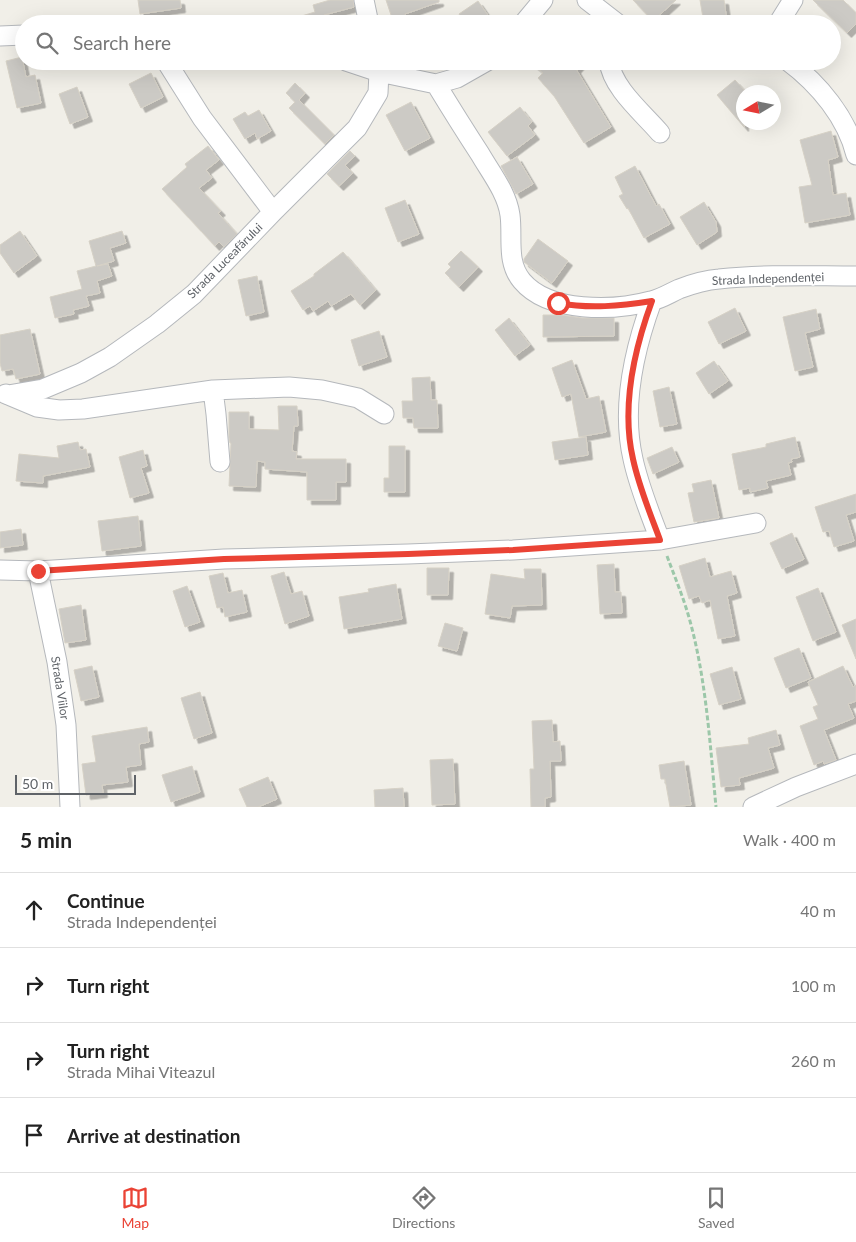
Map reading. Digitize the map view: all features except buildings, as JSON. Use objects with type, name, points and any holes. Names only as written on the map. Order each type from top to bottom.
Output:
[{"type":"street","points":[[364,0],[367,15]]},
{"type":"street","points":[[530,15],[543,0]]},
{"type":"street","points":[[587,0],[606,15]]},
{"type":"street","points":[[784,15],[793,0]]},
{"type":"street","points":[[0,36],[15,36]]},
{"type":"street","points":[[172,70],[202,118],[273,212]]},
{"type":"street","name":"Strada Luceafărului","points":[[4,393],[43,389],[81,373],[110,357],[149,330],[194,294],[357,128],[378,92],[378,70]]},
{"type":"street","points":[[388,70],[436,84],[457,78],[471,70]]},
{"type":"street","points":[[610,70],[617,84],[660,132]]},
{"type":"street","points":[[797,70],[832,105],[845,128],[856,155]]},
{"type":"street","name":"Strada Independenței","points":[[436,84],[501,189],[510,214],[513,266],[522,281],[534,292],[558,303],[606,307],[652,301],[698,283],[718,279],[804,275],[856,276]]},
{"type":"street","points":[[652,301],[642,330],[634,366],[628,414],[632,459],[660,540]]},
{"type":"street","points":[[4,393],[37,408],[59,410],[83,409],[213,390],[289,387],[322,390],[358,398],[384,414]]},
{"type":"street","points":[[213,390],[220,462]]},
{"type":"street","points":[[1,570],[38,571],[224,559],[513,550],[660,540],[756,523]]},
{"type":"street","name":"Strada Viilor","points":[[38,571],[66,725],[70,807]]},
{"type":"street","points":[[753,807],[796,787],[856,764]]},
{"type":"path","points":[[660,540],[688,614],[697,653],[709,730],[716,807]]},
{"type":"route","points":[[38,571],[224,559],[513,550],[660,540],[632,459],[628,414],[634,366],[642,330],[652,301],[606,307],[558,303]]}]
